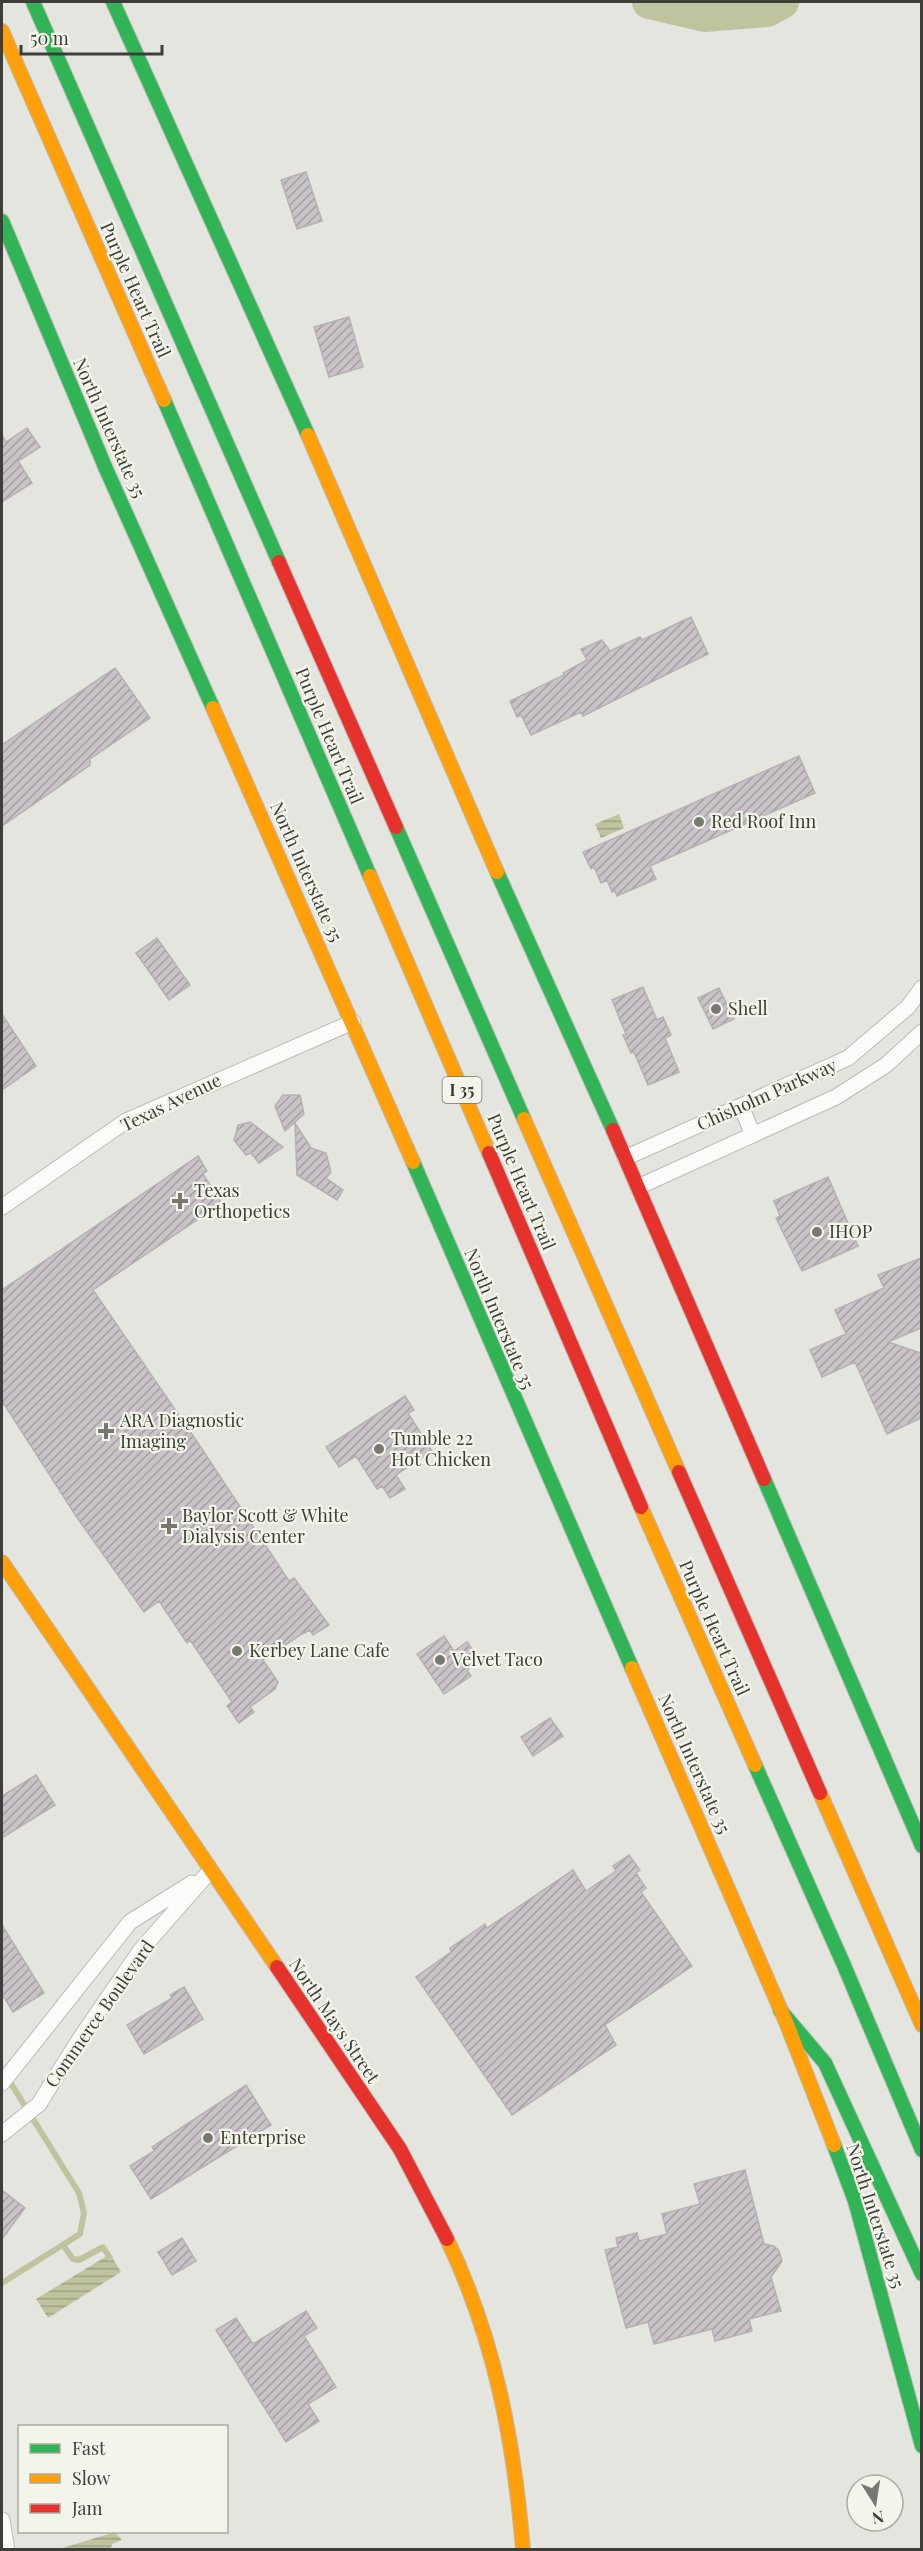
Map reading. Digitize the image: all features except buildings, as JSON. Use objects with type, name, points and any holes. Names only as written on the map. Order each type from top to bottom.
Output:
[{"type":"main road","name":"Purple Heart Trail","points":[[33,2],[921,2025]]},
{"type":"main road","points":[[113,2],[346,520],[451,769],[638,1187],[921,1846]]},
{"type":"main road","name":"Purple Heart Trail","points":[[2,31],[246,588],[641,1508],[843,1963],[921,2150]]},
{"type":"main road","name":"North Interstate 35","points":[[2,221],[106,469],[174,616],[353,1022],[780,2010],[855,2201],[901,2363],[921,2446]]},
{"type":"main road","name":"North Mays Street","points":[[2,1562],[400,2149],[421,2185],[452,2249],[490,2349],[502,2400],[521,2516],[523,2550]]},
{"type":"main road","points":[[780,2010],[825,2063],[921,2274]]},
{"type":"street","name":"Chisholm Parkway","points":[[625,1158],[848,1058],[908,1007],[921,988]]},
{"type":"street","name":"Texas Avenue","points":[[2,1207],[126,1121],[353,1022]]},
{"type":"street","name":"Chisholm Parkway","points":[[638,1187],[836,1097],[886,1065],[921,1032]]},
{"type":"street","points":[[741,1106],[753,1135]]},
{"type":"street","name":"Commerce Boulevard","points":[[2,2083],[130,1922],[210,1871]]},
{"type":"street","name":"Commerce Boulevard","points":[[2,2134],[39,2104],[79,2040],[140,1951],[210,1871]]},
{"type":"street","points":[[2,2520],[7,2550]]},
{"type":"shaded area","points":[[619,814],[624,828],[601,838],[595,824]]},
{"type":"shaded area","points":[[110,2254],[121,2272],[48,2318],[36,2299]]},
{"type":"shaded area","points":[[112,2533],[116,2533],[122,2540],[112,2544],[111,2549],[59,2549]]},
{"type":"waterway","points":[[649,2],[705,15],[767,10],[782,2]]},
{"type":"waterway","points":[[2,2069],[79,2193],[84,2213],[80,2234],[2,2283]]},
{"type":"waterway","points":[[63,2245],[73,2259],[79,2260],[103,2247],[110,2258]]},
{"type":"traffic: fast","points":[[33,2],[279,562]]},
{"type":"traffic: fast","points":[[113,2],[308,435]]},
{"type":"traffic: fast","points":[[2,221],[106,469],[213,708]]},
{"type":"traffic: fast","points":[[164,400],[370,876]]},
{"type":"traffic: fast","points":[[396,827],[524,1119]]},
{"type":"traffic: fast","points":[[497,872],[613,1130]]},
{"type":"traffic: fast","points":[[413,1162],[632,1668]]},
{"type":"traffic: fast","points":[[764,1479],[922,1846]]},
{"type":"traffic: fast","points":[[755,1765],[843,1963],[922,2150]]},
{"type":"traffic: fast","points":[[780,2010],[825,2063],[922,2274]]},
{"type":"traffic: fast","points":[[834,2145],[855,2201],[922,2446]]},
{"type":"traffic: slow","points":[[2,31],[164,400]]},
{"type":"traffic: slow","points":[[308,435],[497,872]]},
{"type":"traffic: slow","points":[[213,708],[413,1162]]},
{"type":"traffic: slow","points":[[370,876],[489,1153]]},
{"type":"traffic: slow","points":[[524,1119],[679,1472]]},
{"type":"traffic: slow","points":[[641,1507],[755,1765]]},
{"type":"traffic: slow","points":[[2,1562],[277,1967]]},
{"type":"traffic: slow","points":[[632,1668],[786,2022],[834,2145]]},
{"type":"traffic: slow","points":[[820,1793],[922,2025]]},
{"type":"traffic: slow","points":[[447,2239],[478,2315],[500,2391],[514,2469],[523,2550]]},
{"type":"traffic: jam","points":[[279,562],[396,827]]},
{"type":"traffic: jam","points":[[613,1130],[764,1479]]},
{"type":"traffic: jam","points":[[489,1153],[641,1507]]},
{"type":"traffic: jam","points":[[679,1472],[820,1793]]},
{"type":"traffic: jam","points":[[277,1967],[400,2149],[447,2239]]},
{"type":"place","name":"Red Roof Inn","points":[[699,822]]},
{"type":"place","name":"Shell","points":[[716,1009]]},
{"type":"place","name":"Texas Orthopetics","points":[[180,1201]]},
{"type":"place","name":"IHOP","points":[[817,1232]]},
{"type":"place","name":"ARA Diagnostic Imaging","points":[[106,1431]]},
{"type":"place","name":"Tumble 22 Hot Chicken","points":[[379,1449]]},
{"type":"place","name":"Baylor Scott & White Dialysis Center","points":[[169,1526]]},
{"type":"place","name":"Kerbey Lane Cafe","points":[[237,1651]]},
{"type":"place","name":"Velvet Taco","points":[[440,1660]]},
{"type":"place","name":"Enterprise","points":[[208,2138]]}]
